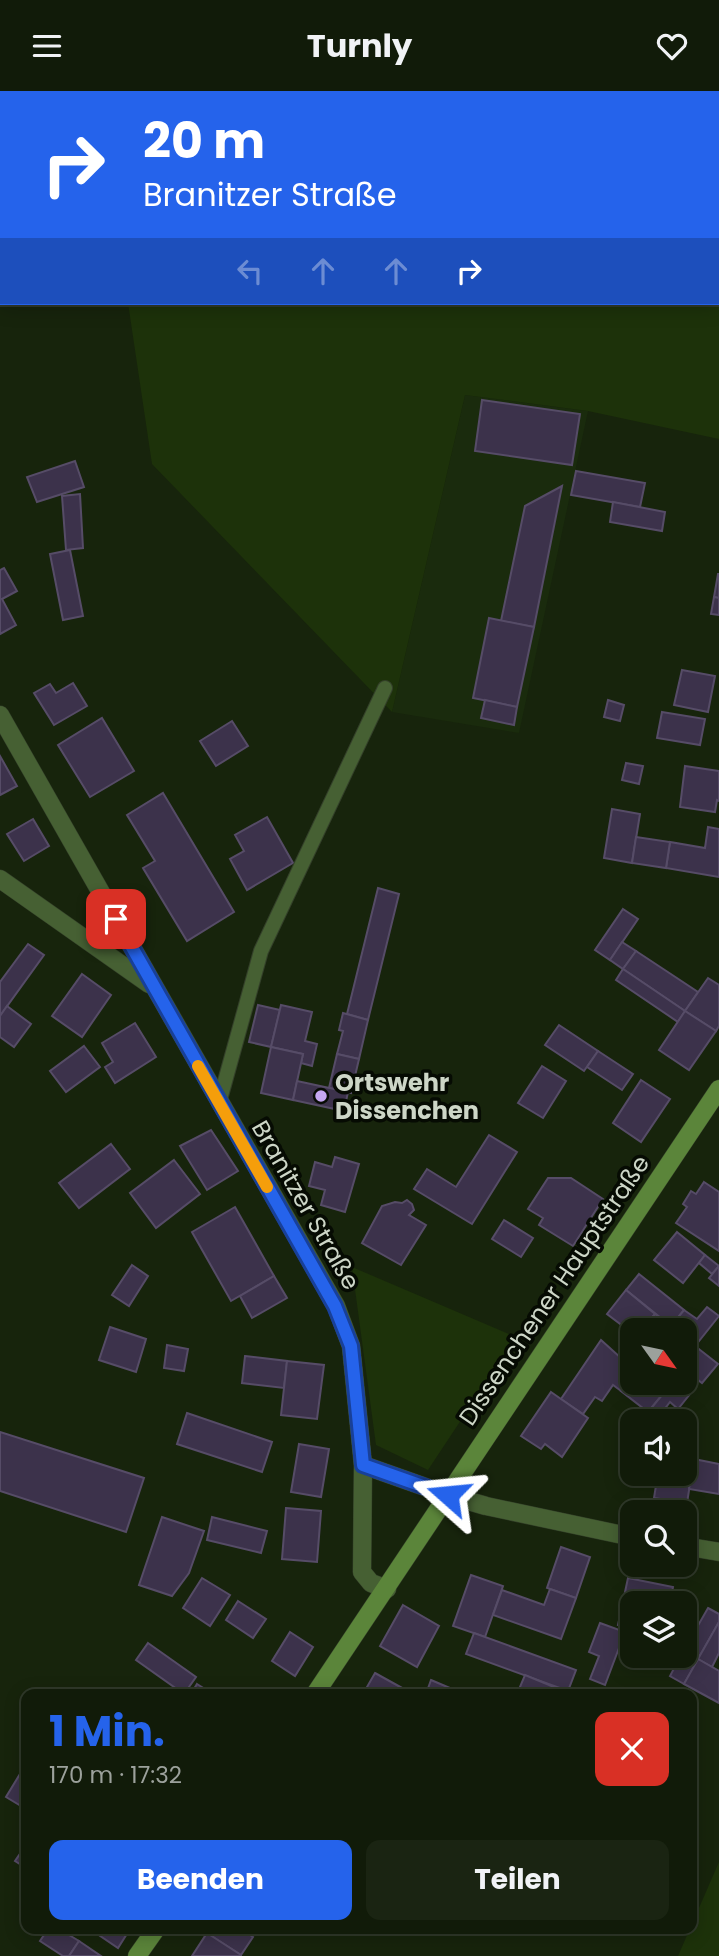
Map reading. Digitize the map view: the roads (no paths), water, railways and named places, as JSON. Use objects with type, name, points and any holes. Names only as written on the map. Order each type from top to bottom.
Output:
[{"type":"main road","name":"Dissenchener Hauptstraße","points":[[318,1689],[719,1089]]},
{"type":"main road","points":[[137,1956],[152,1934]]},
{"type":"street","name":"Branitzer Straße","points":[[0,715],[335,1306],[351,1346],[363,1465],[362,1572],[371,1583],[387,1589]]},
{"type":"street","name":"Branitzer Straße","points":[[0,879],[154,987]]},
{"type":"street","points":[[363,1465],[486,1506],[620,1534]]},
{"type":"street","points":[[697,1548],[719,1552]]},
{"type":"lane","points":[[219,1103],[261,951],[385,688]]},
{"type":"place","name":"Ortswehr Dissenchen","points":[[321,1096]]}]
